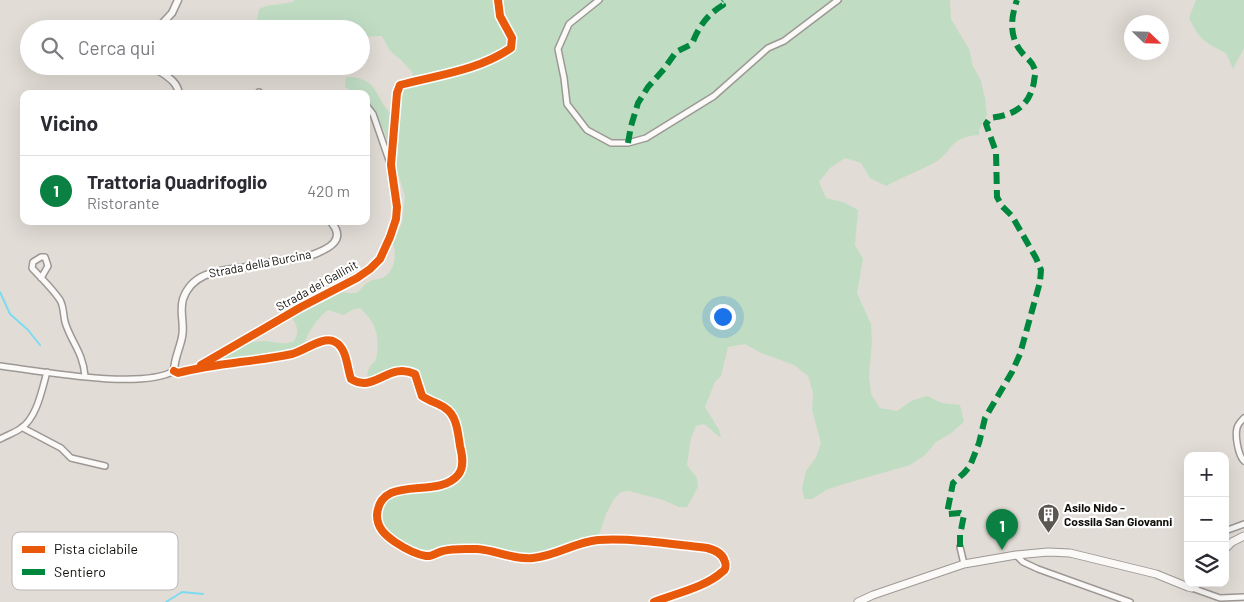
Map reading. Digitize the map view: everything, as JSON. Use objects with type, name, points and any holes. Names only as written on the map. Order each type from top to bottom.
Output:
[{"type":"main road","points":[[1229,545],[1244,536]]},
{"type":"main road","points":[[858,602],[873,595],[964,564],[1016,555],[1048,552],[1070,553],[1184,582]]},
{"type":"street","points":[[165,20],[172,13],[178,0]]},
{"type":"street","name":"Strada dei Gallinit","points":[[196,368],[301,307],[356,278],[380,259],[396,219],[397,207],[391,165],[397,93],[400,86],[458,72],[503,53],[510,48],[512,38],[500,16],[498,0]]},
{"type":"street","points":[[599,0],[569,24],[558,49],[567,104],[587,130],[611,142],[628,144],[646,138],[714,96],[768,48],[784,41],[838,0]]},
{"type":"street","points":[[165,75],[174,82],[178,90]]},
{"type":"street","points":[[370,110],[382,137],[391,165]]},
{"type":"street","name":"Strada della Burcina","points":[[174,370],[182,337],[183,300],[191,284],[196,279],[212,272],[312,254],[327,249],[335,241],[337,234],[334,225]]},
{"type":"street","points":[[41,278],[61,301],[65,322],[82,358],[86,376]]},
{"type":"street","points":[[0,366],[86,376],[137,379],[159,378],[174,370],[178,373],[196,368],[294,353],[328,340],[334,341],[342,347],[351,380],[364,385],[393,372],[407,370],[415,374],[422,396],[445,408],[453,418],[461,454],[459,475],[443,484],[419,489],[398,490],[390,493],[380,505],[377,514],[378,524],[382,532],[407,549],[429,556],[445,550],[479,549],[513,558],[533,558],[554,554],[584,542],[614,540],[707,548],[723,556],[725,569],[722,572],[707,581],[654,602]]},
{"type":"street","points":[[0,439],[23,428],[36,407],[47,372]]},
{"type":"street","points":[[1244,418],[1238,426],[1237,432],[1241,458],[1244,461]]},
{"type":"street","points":[[23,428],[61,448],[71,458],[104,466]]},
{"type":"street","points":[[1229,530],[1244,524]]},
{"type":"street","points":[[960,547],[964,564]]},
{"type":"street","points":[[1016,555],[1023,562],[1038,569],[1130,602]]},
{"type":"street","points":[[1198,587],[1220,598],[1244,597]]},
{"type":"green space","points":[[295,0],[950,0],[951,19],[969,49],[985,98],[987,115],[979,130],[979,135],[961,139],[951,146],[939,160],[886,186],[870,178],[861,163],[845,158],[830,168],[819,182],[826,198],[843,202],[858,210],[855,245],[863,259],[857,293],[871,324],[872,341],[869,376],[871,394],[880,408],[897,411],[911,401],[927,396],[942,403],[960,405],[964,422],[936,442],[925,455],[910,465],[826,490],[812,499],[804,499],[802,488],[806,471],[816,457],[821,443],[812,410],[813,393],[808,376],[794,365],[761,353],[745,344],[728,347],[721,376],[715,382],[705,407],[719,430],[721,438],[704,424],[696,426],[691,438],[687,465],[697,478],[698,487],[687,507],[679,507],[663,500],[629,491],[621,492],[614,499],[606,514],[599,535],[558,549],[533,554],[467,544],[422,549],[411,547],[400,541],[383,525],[381,520],[382,511],[391,499],[403,493],[448,487],[459,481],[465,467],[462,433],[454,412],[443,402],[423,391],[421,379],[411,368],[397,368],[369,378],[367,374],[370,366],[376,360],[378,344],[374,325],[360,308],[344,315],[328,310],[314,325],[303,345],[297,348],[288,351],[215,361],[250,343],[262,341],[286,343],[294,341],[297,330],[292,318],[342,292],[353,293],[359,291],[370,281],[380,279],[390,272],[394,263],[393,243],[402,223],[405,196],[384,131],[378,117],[370,106],[370,90],[350,90],[345,87],[346,77],[357,78],[371,85],[393,115],[400,109],[404,89],[411,84],[413,73],[390,51],[382,36],[370,37],[370,20],[257,20],[259,9],[266,6],[293,2]]},
{"type":"green space","points":[[1196,0],[1244,0],[1244,48],[1233,69],[1226,53],[1203,40],[1189,18]]},
{"type":"waterway","points":[[0,292],[10,314],[28,330],[40,345]]},
{"type":"waterway","points":[[166,602],[182,592],[203,594]]},
{"type":"marked path","points":[[628,143],[638,103],[648,87],[676,52],[692,44],[704,22],[723,5],[720,2],[722,0]]},
{"type":"marked path","points":[[960,547],[964,515],[960,513],[947,513],[953,483],[970,466],[979,443],[985,418],[1012,372],[1020,354],[1040,282],[1041,270],[1036,258],[1012,216],[1002,206],[997,197],[996,152],[986,124],[990,118],[1006,115],[1019,108],[1024,104],[1032,91],[1034,68],[1019,49],[1013,36],[1012,22],[1017,0]]},
{"type":"cycle path","points":[[201,365],[301,307],[357,278],[380,259],[396,219],[397,207],[391,165],[397,93],[400,85],[471,67],[498,56],[511,48],[512,38],[500,16],[498,0]]},
{"type":"cycle path","points":[[174,371],[178,373],[292,354],[325,340],[330,340],[342,349],[351,379],[359,383],[375,381],[397,371],[415,374],[422,396],[445,408],[452,415],[458,431],[462,468],[458,475],[449,482],[437,486],[399,490],[388,495],[381,502],[377,515],[378,524],[385,534],[406,549],[426,556],[452,549],[477,549],[518,558],[533,558],[550,555],[573,546],[598,540],[653,542],[707,548],[721,554],[726,566],[715,577],[699,586],[654,602]]},
{"type":"place","name":"Asilo Nido - Cossila San Giovanni","points":[[1048,534]]},
{"type":"place","name":"Trattoria Quadrifoglio","points":[[1002,550]]}]
